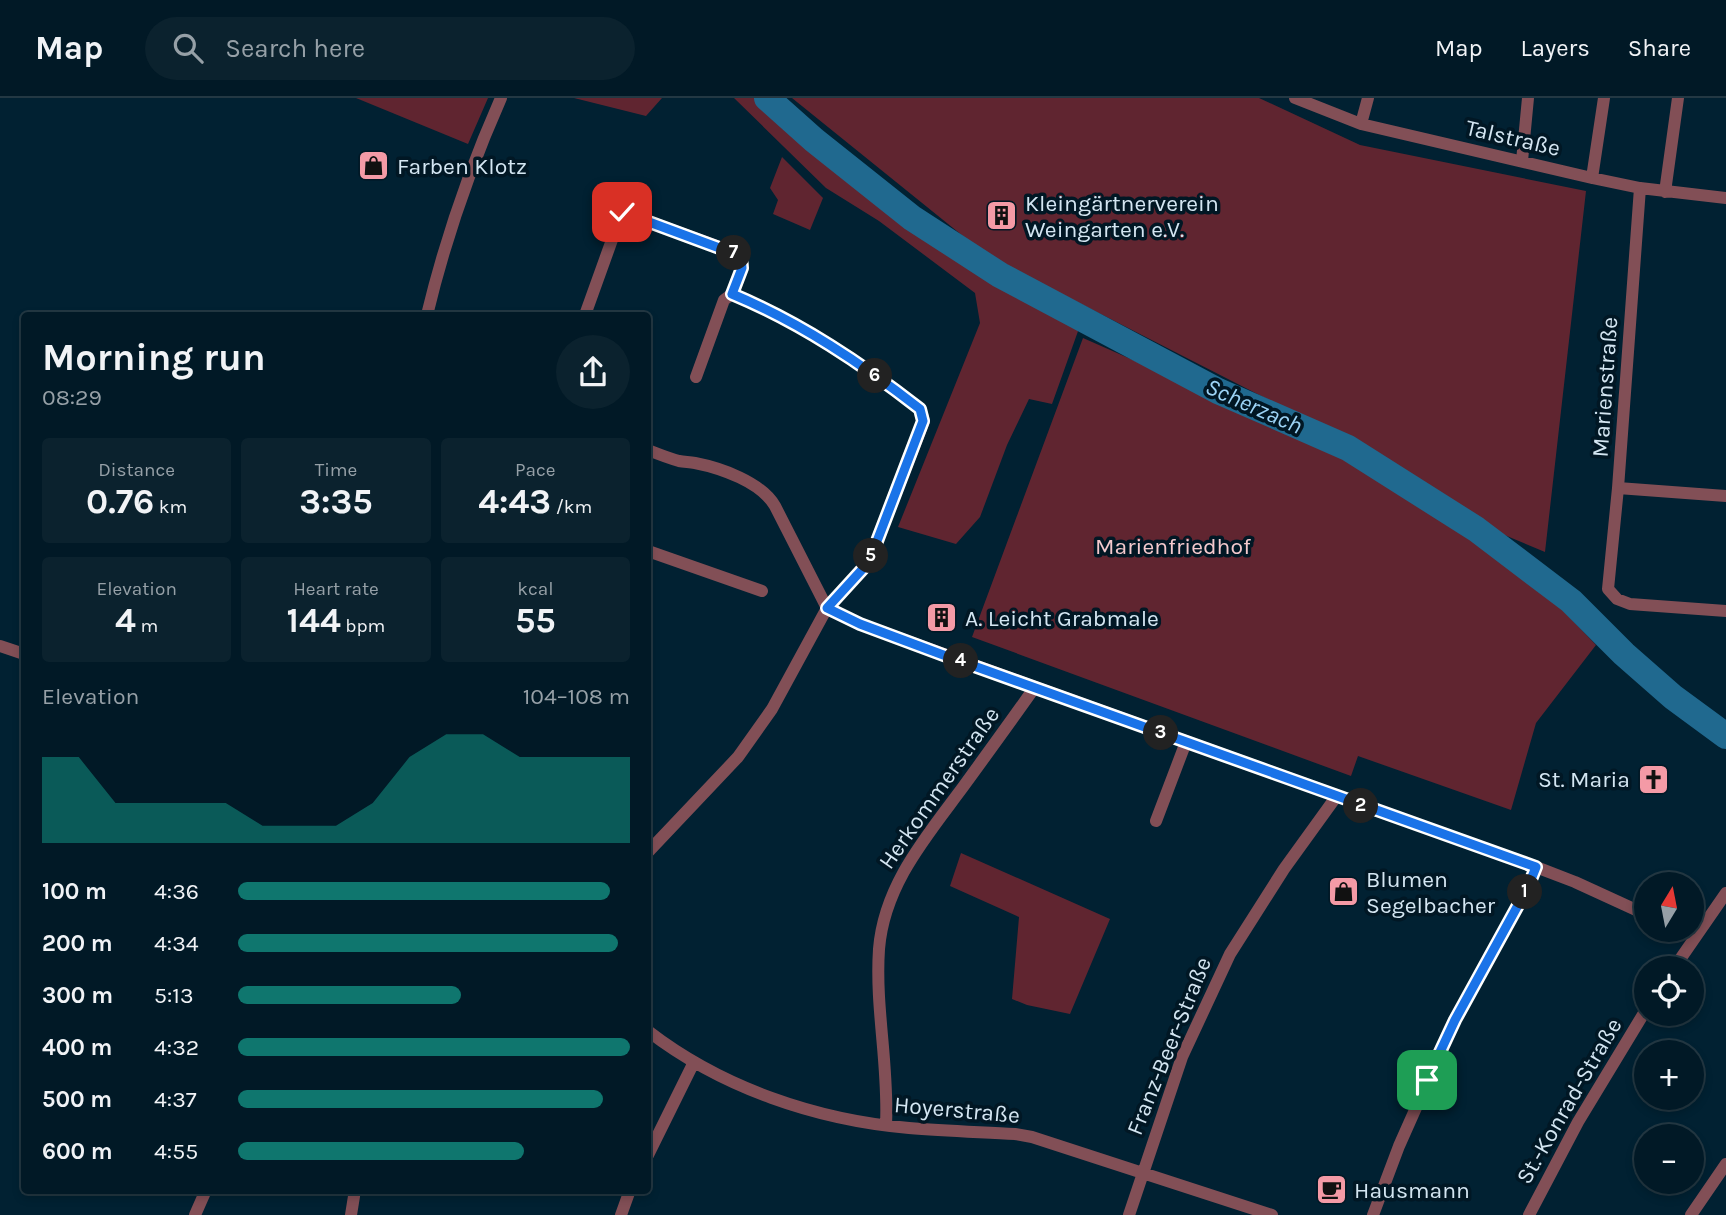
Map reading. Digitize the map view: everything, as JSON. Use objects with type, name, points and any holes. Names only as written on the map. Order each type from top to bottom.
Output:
[{"type":"street","points":[[428,312],[452,224],[475,157],[501,98]]},
{"type":"street","name":"Talstraße","points":[[1295,98],[1361,124],[1592,178],[1665,192],[1726,198]]},
{"type":"street","points":[[1361,124],[1368,98]]},
{"type":"street","points":[[1522,161],[1528,98]]},
{"type":"street","points":[[1592,178],[1604,98]]},
{"type":"street","points":[[1665,192],[1678,98]]},
{"type":"street","name":"Marienstraße","points":[[1640,188],[1608,589],[1617,599],[1630,604],[1726,611]]},
{"type":"street","points":[[585,312],[622,212],[741,256],[742,268],[732,294],[724,300],[696,377]]},
{"type":"street","points":[[651,849],[717,781],[764,722],[827,608],[869,562],[923,421],[920,409],[834,347],[773,311],[732,294]]},
{"type":"street","points":[[651,451],[749,481],[769,496],[827,608],[873,629],[1536,867],[1634,909]]},
{"type":"street","points":[[1618,488],[1726,496]]},
{"type":"street","points":[[651,552],[762,590]]},
{"type":"street","points":[[0,646],[21,652]]},
{"type":"street","name":"Herkommerstraße","points":[[886,1125],[888,1092],[878,974],[881,938],[890,899],[911,858],[1035,687]]},
{"type":"street","points":[[1156,821],[1186,742]]},
{"type":"street","name":"Franz-Beer-Straße","points":[[1129,1215],[1182,1057],[1230,954],[1284,869],[1336,797]]},
{"type":"street","points":[[1373,1215],[1399,1146],[1455,1020],[1528,887],[1536,867]]},
{"type":"street","points":[[1704,924],[1726,893]]},
{"type":"street","name":"St.-Konrad-Straße","points":[[1529,1215],[1584,1112],[1636,1026]]},
{"type":"street","name":"Hoyerstraße","points":[[651,1033],[694,1062],[741,1086],[795,1106],[850,1120],[886,1125],[1032,1137],[1272,1215]]},
{"type":"street","points":[[651,1149],[694,1062]]},
{"type":"street","points":[[1690,1215],[1726,1164]]},
{"type":"street","points":[[195,1215],[204,1194]]},
{"type":"street","points":[[351,1215],[354,1194]]},
{"type":"street","points":[[621,1215],[629,1194]]},
{"type":"green space","points":[[356,98],[488,98],[468,144]]},
{"type":"green space","points":[[574,98],[662,98],[646,116]]},
{"type":"green space","points":[[734,98],[768,98],[990,271],[1082,320],[1052,404],[1029,399],[1007,445],[980,517],[956,544],[898,527],[980,323],[975,293],[879,221],[826,188]]},
{"type":"green space","points":[[792,98],[1259,98],[1360,145],[1586,191],[1545,552],[1471,521],[1373,453],[989,257]]},
{"type":"green space","points":[[782,157],[823,198],[810,230],[773,214],[778,200],[770,188]]},
{"type":"green space","name":"Marienfriedhof","points":[[1083,338],[1367,463],[1529,575],[1596,645],[1536,723],[1511,810],[1358,756],[1351,776],[972,637]]},
{"type":"green space","points":[[961,853],[1110,919],[1070,1014],[1012,999],[1019,917],[950,886]]},
{"type":"waterway","name":"Scherzach","points":[[767,98],[814,140],[912,218],[1000,275],[1218,391],[1348,448],[1476,529],[1571,601],[1624,654],[1673,697],[1726,736]]},
{"type":"place","name":"Farben Klotz","points":[[374,166]]},
{"type":"place","name":"Kleingärtnerverein Weingarten e.V.","points":[[1002,216]]},
{"type":"place","name":"A. Leicht Grabmale","points":[[942,618]]},
{"type":"place","name":"St. Maria","points":[[1653,779]]},
{"type":"place","name":"Blumen Segelbacher","points":[[1343,892]]},
{"type":"place","name":"Hausmann","points":[[1331,1190]]},
{"type":"route","points":[[622,212],[741,256],[742,268],[732,294],[773,311],[807,330],[920,409],[923,421],[869,562],[827,608],[860,624],[946,656],[1536,867],[1528,887],[1455,1020],[1427,1080]]}]
